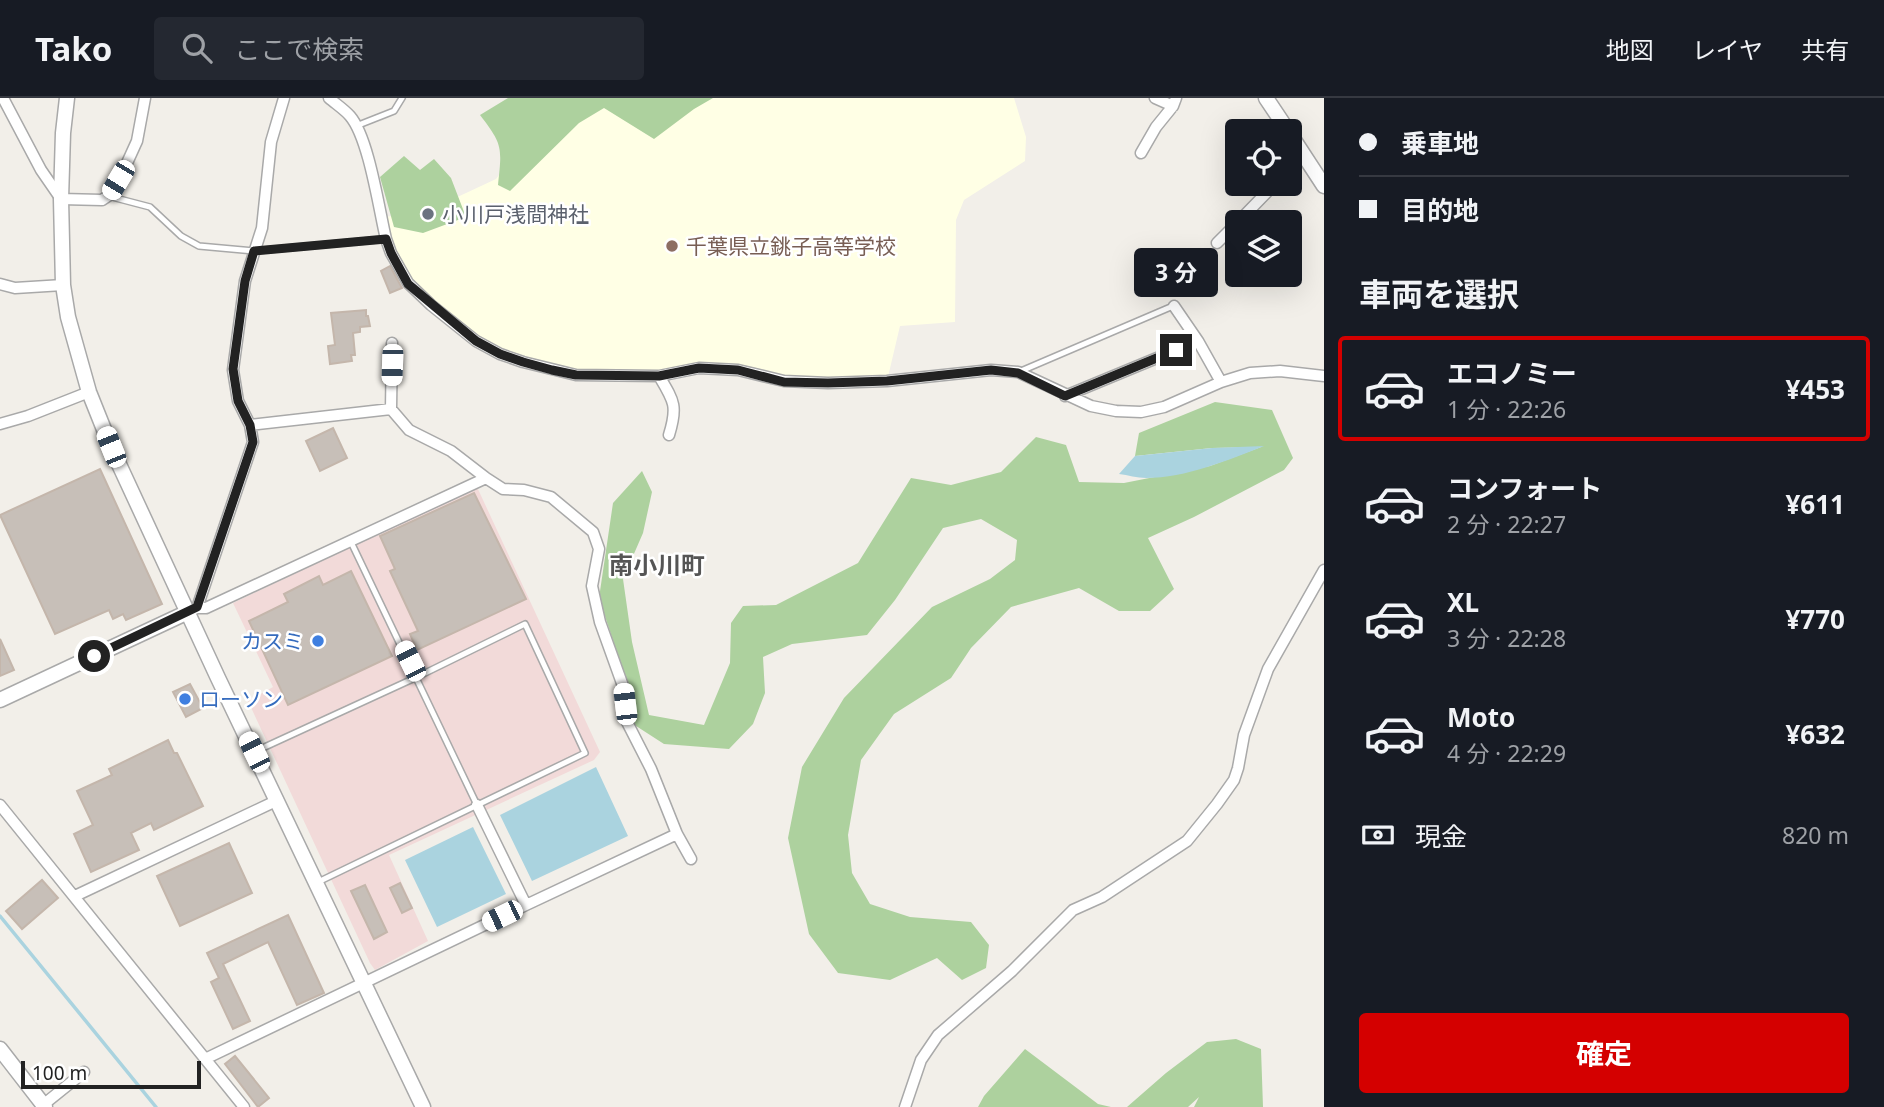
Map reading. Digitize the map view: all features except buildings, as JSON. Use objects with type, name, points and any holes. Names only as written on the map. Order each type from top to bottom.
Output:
[{"type":"street","points":[[3,98],[41,170],[61,199]]},
{"type":"street","points":[[67,98],[61,199],[63,285],[71,330],[89,392],[111,447],[193,610],[254,752],[423,1107]]},
{"type":"street","points":[[61,199],[102,200],[108,196],[137,141],[145,98]]},
{"type":"street","points":[[193,610],[253,442],[250,425],[238,401],[233,369],[245,281],[262,228],[271,142],[284,98]]},
{"type":"street","points":[[329,98],[351,117],[356,126],[366,152],[386,239],[408,284],[476,341],[523,362],[576,375],[659,376],[699,368],[738,370],[784,382],[828,383],[887,381],[991,370],[1018,373],[1091,406],[1141,412],[1164,407],[1221,382],[1250,373],[1280,372],[1324,376]]},
{"type":"street","points":[[1141,153],[1174,102],[1155,98]]},
{"type":"street","points":[[1266,98],[1278,119]]},
{"type":"street","points":[[1302,156],[1324,186]]},
{"type":"street","points":[[1249,210],[1263,196]]},
{"type":"street","points":[[1217,243],[1225,235]]},
{"type":"street","points":[[0,284],[15,288],[63,285]]},
{"type":"street","points":[[1174,306],[1221,382]]},
{"type":"street","points":[[1065,396],[1198,341]]},
{"type":"street","points":[[393,343],[391,409],[409,430],[451,451],[503,489],[524,490],[551,497],[593,532],[599,549],[592,586],[600,622],[623,686],[627,722],[677,834],[691,859]]},
{"type":"street","points":[[659,376],[671,397],[675,415],[669,435]]},
{"type":"street","points":[[0,424],[89,392]]},
{"type":"street","points":[[250,425],[391,409]]},
{"type":"street","points":[[0,700],[486,478]]},
{"type":"street","points":[[905,1107],[921,1060],[938,1035],[1012,971],[1073,910],[1102,897],[1187,841],[1217,804],[1234,780],[1244,735],[1268,669],[1324,570]]},
{"type":"street","points":[[75,897],[278,800]]},
{"type":"street","points":[[0,805],[244,1107]]},
{"type":"street","points":[[477,806],[526,905]]},
{"type":"street","points":[[205,1059],[677,834]]},
{"type":"street","points":[[0,1049],[44,1106],[84,1072]]},
{"type":"lane","points":[[356,126],[394,111],[402,98]]},
{"type":"lane","points":[[108,196],[149,207],[181,236],[199,246],[254,251],[386,239]]},
{"type":"lane","points":[[1018,373],[1174,306]]},
{"type":"lane","points":[[350,540],[477,806]]},
{"type":"lane","points":[[254,752],[525,624],[585,754],[316,883]]},
{"type":"shaded area","name":"千葉県立銚子高等学校","points":[[593,98],[1014,98],[1026,137],[1025,161],[964,200],[956,220],[955,322],[900,326],[887,381],[828,383],[738,370],[659,376],[576,375],[500,354],[408,283],[381,217],[421,214],[496,179],[534,128]]},
{"type":"shaded area","points":[[477,487],[600,752],[594,760],[389,855],[428,941],[375,970],[248,701],[273,687],[233,603]]},
{"type":"green space","points":[[508,98],[713,98],[654,139],[604,108],[579,123],[510,191],[498,185],[499,147],[480,115]]},
{"type":"green space","points":[[404,156],[420,170],[434,159],[451,178],[466,217],[423,233],[394,227],[380,177]]},
{"type":"green space","points":[[1215,402],[1272,410],[1293,458],[1284,470],[1148,538],[1174,589],[1150,611],[1119,611],[1079,588],[1011,607],[971,648],[951,678],[894,714],[861,760],[848,835],[852,873],[870,904],[910,917],[971,922],[989,945],[986,968],[962,980],[937,958],[890,980],[838,973],[809,934],[788,838],[802,767],[844,698],[932,607],[990,579],[1015,560],[1017,540],[981,519],[943,528],[895,600],[867,635],[792,644],[763,657],[765,693],[753,724],[729,749],[664,744],[633,724],[628,686],[599,598],[613,503],[642,471],[652,492],[643,533],[623,579],[632,642],[649,715],[704,725],[730,663],[731,623],[743,606],[776,605],[858,563],[911,478],[951,485],[1001,472],[1036,437],[1066,445],[1079,482],[1124,483],[1210,466],[1261,447],[1212,448],[1135,456],[1139,433]]},
{"type":"green space","points":[[1236,1039],[1261,1049],[1263,1107],[1194,1107],[1199,1097],[1188,1107],[1127,1107],[1207,1042]]},
{"type":"green space","points":[[1025,1049],[1098,1104],[1111,1107],[978,1107],[984,1096]]},
{"type":"water","points":[[1264,446],[1176,475],[1146,478],[1119,474],[1135,456]]},
{"type":"water","points":[[596,767],[628,836],[532,881],[500,815]]},
{"type":"water","points":[[473,827],[506,894],[437,927],[405,860]]},
{"type":"waterway","points":[[0,916],[156,1107]]},
{"type":"place","name":"小川戸浅間神社","points":[[428,214]]},
{"type":"place","name":"千葉県立銚子高等学校","points":[[672,246]]},
{"type":"place","name":"カスミ","points":[[318,641]]},
{"type":"place","name":"ローソン","points":[[185,699]]},
{"type":"district","name":"南小川町","points":[[657,564]]},
{"type":"route","points":[[94,656],[197,607],[253,442],[250,425],[238,401],[233,369],[245,281],[254,251],[386,239],[408,284],[476,341],[523,362],[576,375],[659,376],[699,368],[738,370],[784,382],[828,383],[887,381],[991,370],[1018,373],[1065,396],[1176,350]]}]
